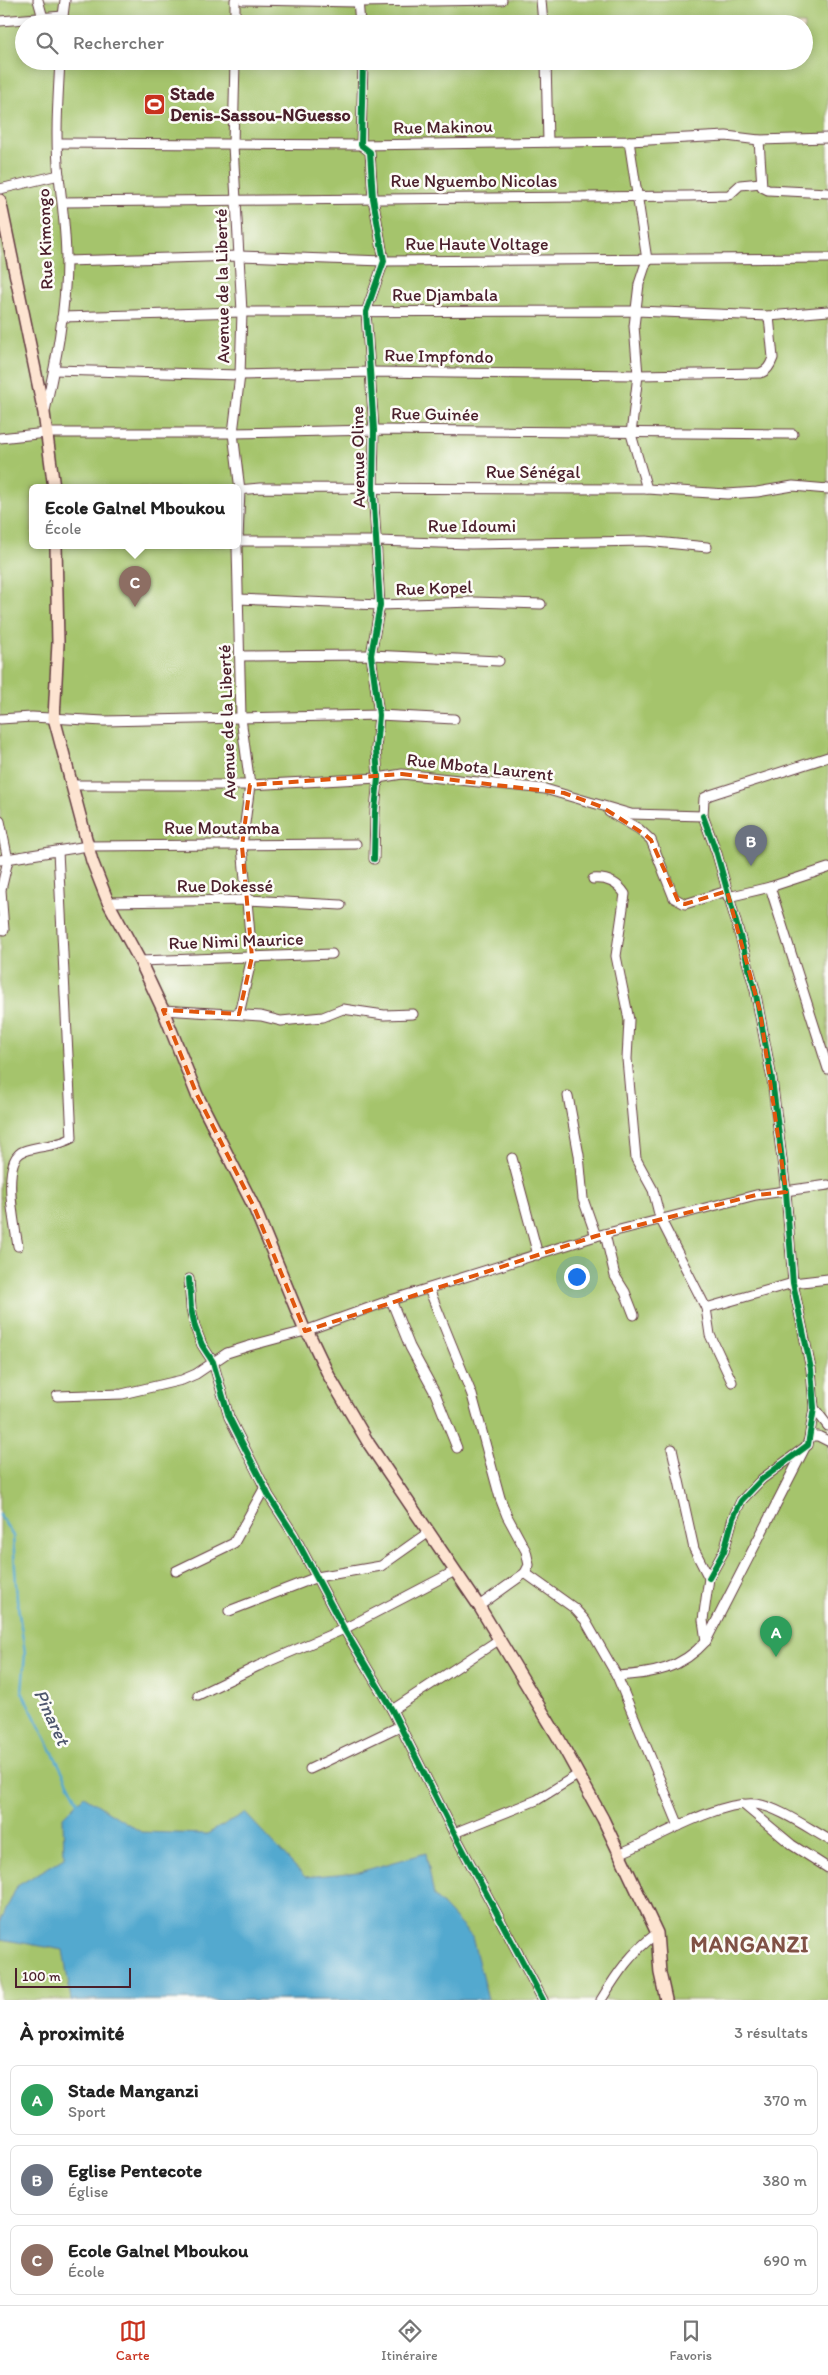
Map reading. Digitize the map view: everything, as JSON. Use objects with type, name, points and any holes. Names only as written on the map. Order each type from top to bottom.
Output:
[{"type":"main road","points":[[0,200],[44,413],[53,484]]},
{"type":"main road","points":[[56,549],[58,643],[54,718],[88,846],[108,902],[140,961],[163,1010],[197,1095],[254,1207],[305,1332],[310,1336],[329,1376],[364,1436],[500,1639],[621,1853],[657,1933],[660,1973],[666,2000]]},
{"type":"street","points":[[38,0],[42,15]]},
{"type":"street","points":[[64,15],[65,0]]},
{"type":"street","points":[[236,0],[236,15]]},
{"type":"street","points":[[243,0],[502,0]]},
{"type":"street","points":[[541,0],[542,15]]},
{"type":"street","points":[[358,1],[359,15]]},
{"type":"street","points":[[0,21],[15,20]]},
{"type":"street","name":"Rue Kimongo","points":[[44,413],[54,370],[62,317],[66,261],[63,202],[59,175],[57,118],[60,70]]},
{"type":"street","name":"Avenue de la Liberté","points":[[236,70],[233,146],[242,312],[240,375],[233,433],[238,484]]},
{"type":"street","name":"Avenue Oline","points":[[363,70],[361,145],[370,152],[373,198],[384,261],[366,312],[374,430],[373,488],[380,605],[371,655],[379,715],[376,749],[378,778],[374,811],[374,859]]},
{"type":"street","points":[[546,70],[548,142]]},
{"type":"street","name":"Rue Makinou","points":[[59,143],[233,146],[629,141],[726,136],[759,140],[828,138]]},
{"type":"street","points":[[759,140],[763,186]]},
{"type":"street","points":[[629,141],[647,260],[639,284],[634,326],[638,375],[631,434],[646,489]]},
{"type":"street","points":[[0,189],[59,175]]},
{"type":"street","name":"Rue Nguembo Nicolas","points":[[63,202],[729,195],[740,186],[763,186],[828,193]]},
{"type":"street","name":"Rue Haute Voltage","points":[[66,261],[239,256],[384,261],[828,258]]},
{"type":"street","name":"Rue Djambala","points":[[62,317],[242,312],[636,311],[769,316],[828,311]]},
{"type":"street","name":"Rue Impfondo","points":[[54,370],[240,375],[371,372],[638,375],[765,371],[771,365],[773,358],[769,316]]},
{"type":"street","name":"Rue Guinée","points":[[0,438],[46,432],[233,433],[374,430],[631,434],[793,434]]},
{"type":"street","name":"Rue Sénégal","points":[[241,490],[373,488],[646,489],[728,494],[757,492],[793,486],[828,489]]},
{"type":"street","name":"Rue Idoumi","points":[[241,540],[471,544],[646,541],[706,547]]},
{"type":"street","name":"Avenue de la Liberté","points":[[238,549],[242,718],[250,785],[242,846],[252,957],[239,1014]]},
{"type":"street","name":"Rue Kopel","points":[[239,599],[380,605],[473,602],[541,604]]},
{"type":"street","points":[[240,656],[371,655],[499,661]]},
{"type":"street","points":[[0,719],[32,717],[104,721],[379,715],[454,719]]},
{"type":"street","points":[[706,1641],[703,1620],[709,1578],[724,1551],[733,1518],[741,1501],[762,1479],[808,1445],[814,1408],[810,1369],[793,1283],[786,1192],[772,1079],[760,1011],[728,894],[703,816],[704,798],[828,757]]},
{"type":"street","name":"Rue Mbota Laurent","points":[[71,784],[250,785],[378,778],[402,774],[546,789],[631,814],[703,816]]},
{"type":"street","points":[[602,807],[639,829],[651,840],[674,898],[685,904],[770,887],[828,868]]},
{"type":"street","points":[[0,821],[4,860],[1,890],[4,930]]},
{"type":"street","name":"Rue Moutamba","points":[[4,860],[88,846],[356,844]]},
{"type":"street","points":[[18,1246],[10,1178],[15,1158],[22,1151],[62,1144],[72,1138],[58,851]]},
{"type":"street","points":[[593,879],[601,878],[611,881],[621,887],[626,894],[616,956],[629,1020],[627,1059],[633,1145],[636,1159],[653,1190],[660,1218],[706,1308],[710,1335],[732,1382]]},
{"type":"street","points":[[770,887],[828,1069]]},
{"type":"street","name":"Rue Dokessé","points":[[108,902],[246,900],[341,905]]},
{"type":"street","name":"Rue Nimi Maurice","points":[[140,961],[332,954]]},
{"type":"street","points":[[163,1010],[261,1016],[281,1021],[323,1017],[343,1009],[384,1015],[413,1014]]},
{"type":"street","points":[[568,1096],[579,1156],[583,1198],[600,1235],[614,1276],[625,1292],[634,1314]]},
{"type":"street","points":[[512,1158],[538,1256]]},
{"type":"street","points":[[57,1396],[122,1394],[182,1380],[196,1374],[227,1354],[249,1346],[305,1332],[391,1300],[538,1256],[600,1235],[660,1218],[756,1195],[828,1185]]},
{"type":"street","points":[[189,1279],[191,1308],[195,1327],[202,1345],[212,1362],[229,1417],[265,1487],[317,1577],[344,1629],[392,1710],[454,1833],[543,2000]]},
{"type":"street","points":[[706,1308],[793,1283],[828,1279]]},
{"type":"street","points":[[429,1289],[472,1394],[500,1498],[507,1516],[526,1551],[529,1565],[525,1573],[479,1606]]},
{"type":"street","points":[[391,1300],[410,1347],[435,1393],[457,1448]]},
{"type":"street","points":[[814,1408],[828,1426]]},
{"type":"street","points":[[617,1676],[649,1674],[673,1666],[694,1654],[706,1641],[808,1445],[810,1436],[818,1436],[828,1441]]},
{"type":"street","points":[[672,1449],[694,1549],[709,1578]]},
{"type":"street","points":[[176,1571],[234,1544],[265,1487]]},
{"type":"street","points":[[229,1611],[317,1577],[381,1566],[428,1532]]},
{"type":"street","points":[[198,1695],[258,1666],[344,1629],[455,1571]]},
{"type":"street","points":[[525,1573],[574,1608],[586,1620],[617,1676],[679,1826]]},
{"type":"street","points":[[392,1710],[500,1639]]},
{"type":"street","points":[[310,1769],[400,1726]]},
{"type":"street","points":[[454,1833],[537,1800],[578,1774]]},
{"type":"street","points":[[743,1804],[792,1845],[828,1868]]},
{"type":"street","points":[[621,1853],[650,1842],[679,1826],[731,1806],[743,1804],[770,1808],[828,1839]]},
{"type":"street","points":[[601,2000],[627,1960],[638,1948],[657,1933]]},
{"type":"highlighted area","points":[[402,774],[564,793],[602,807],[651,840],[679,903],[685,904],[727,891],[760,1011],[786,1192],[756,1195],[596,1236],[305,1331],[254,1207],[197,1095],[163,1010],[239,1014],[252,957],[242,846],[250,785]]},
{"type":"green space","points":[[0,0],[828,0],[828,2000],[0,2000]]},
{"type":"water","points":[[84,1796],[141,1832],[207,1834],[245,1813],[305,1877],[359,1872],[426,1853],[434,1896],[472,1937],[488,2000],[71,2000],[63,1950],[0,1939],[0,1923],[17,1886],[64,1858],[63,1817]]},
{"type":"waterway","name":"Pinaret","points":[[0,1515],[13,1536],[17,1600],[25,1653],[22,1692],[79,1804]]},
{"type":"cycle path","points":[[363,70],[361,145],[370,152],[373,198],[384,261],[366,312],[374,430],[373,488],[380,605],[371,655],[379,715],[376,749],[378,778],[374,859]]},
{"type":"cycle path","points":[[703,816],[717,854],[755,990],[772,1079],[786,1192],[793,1283],[811,1369],[814,1408],[808,1445],[762,1479],[741,1501],[733,1518],[724,1551],[709,1578]]},
{"type":"cycle path","points":[[189,1279],[191,1308],[195,1327],[202,1345],[213,1362],[229,1417],[269,1496],[294,1535],[344,1629],[392,1710],[454,1833],[543,2000]]},
{"type":"place","name":"Stade Denis-Sassou-NGuesso","points":[[154,104]]},
{"type":"place","name":"Ecole Galnel Mboukou","points":[[135,607]]},
{"type":"place","name":"Eglise Pentecote","points":[[751,866]]},
{"type":"place","name":"Stade Manganzi","points":[[776,1657]]},
{"type":"district","name":"MANGANZI","points":[[750,1944]]}]
